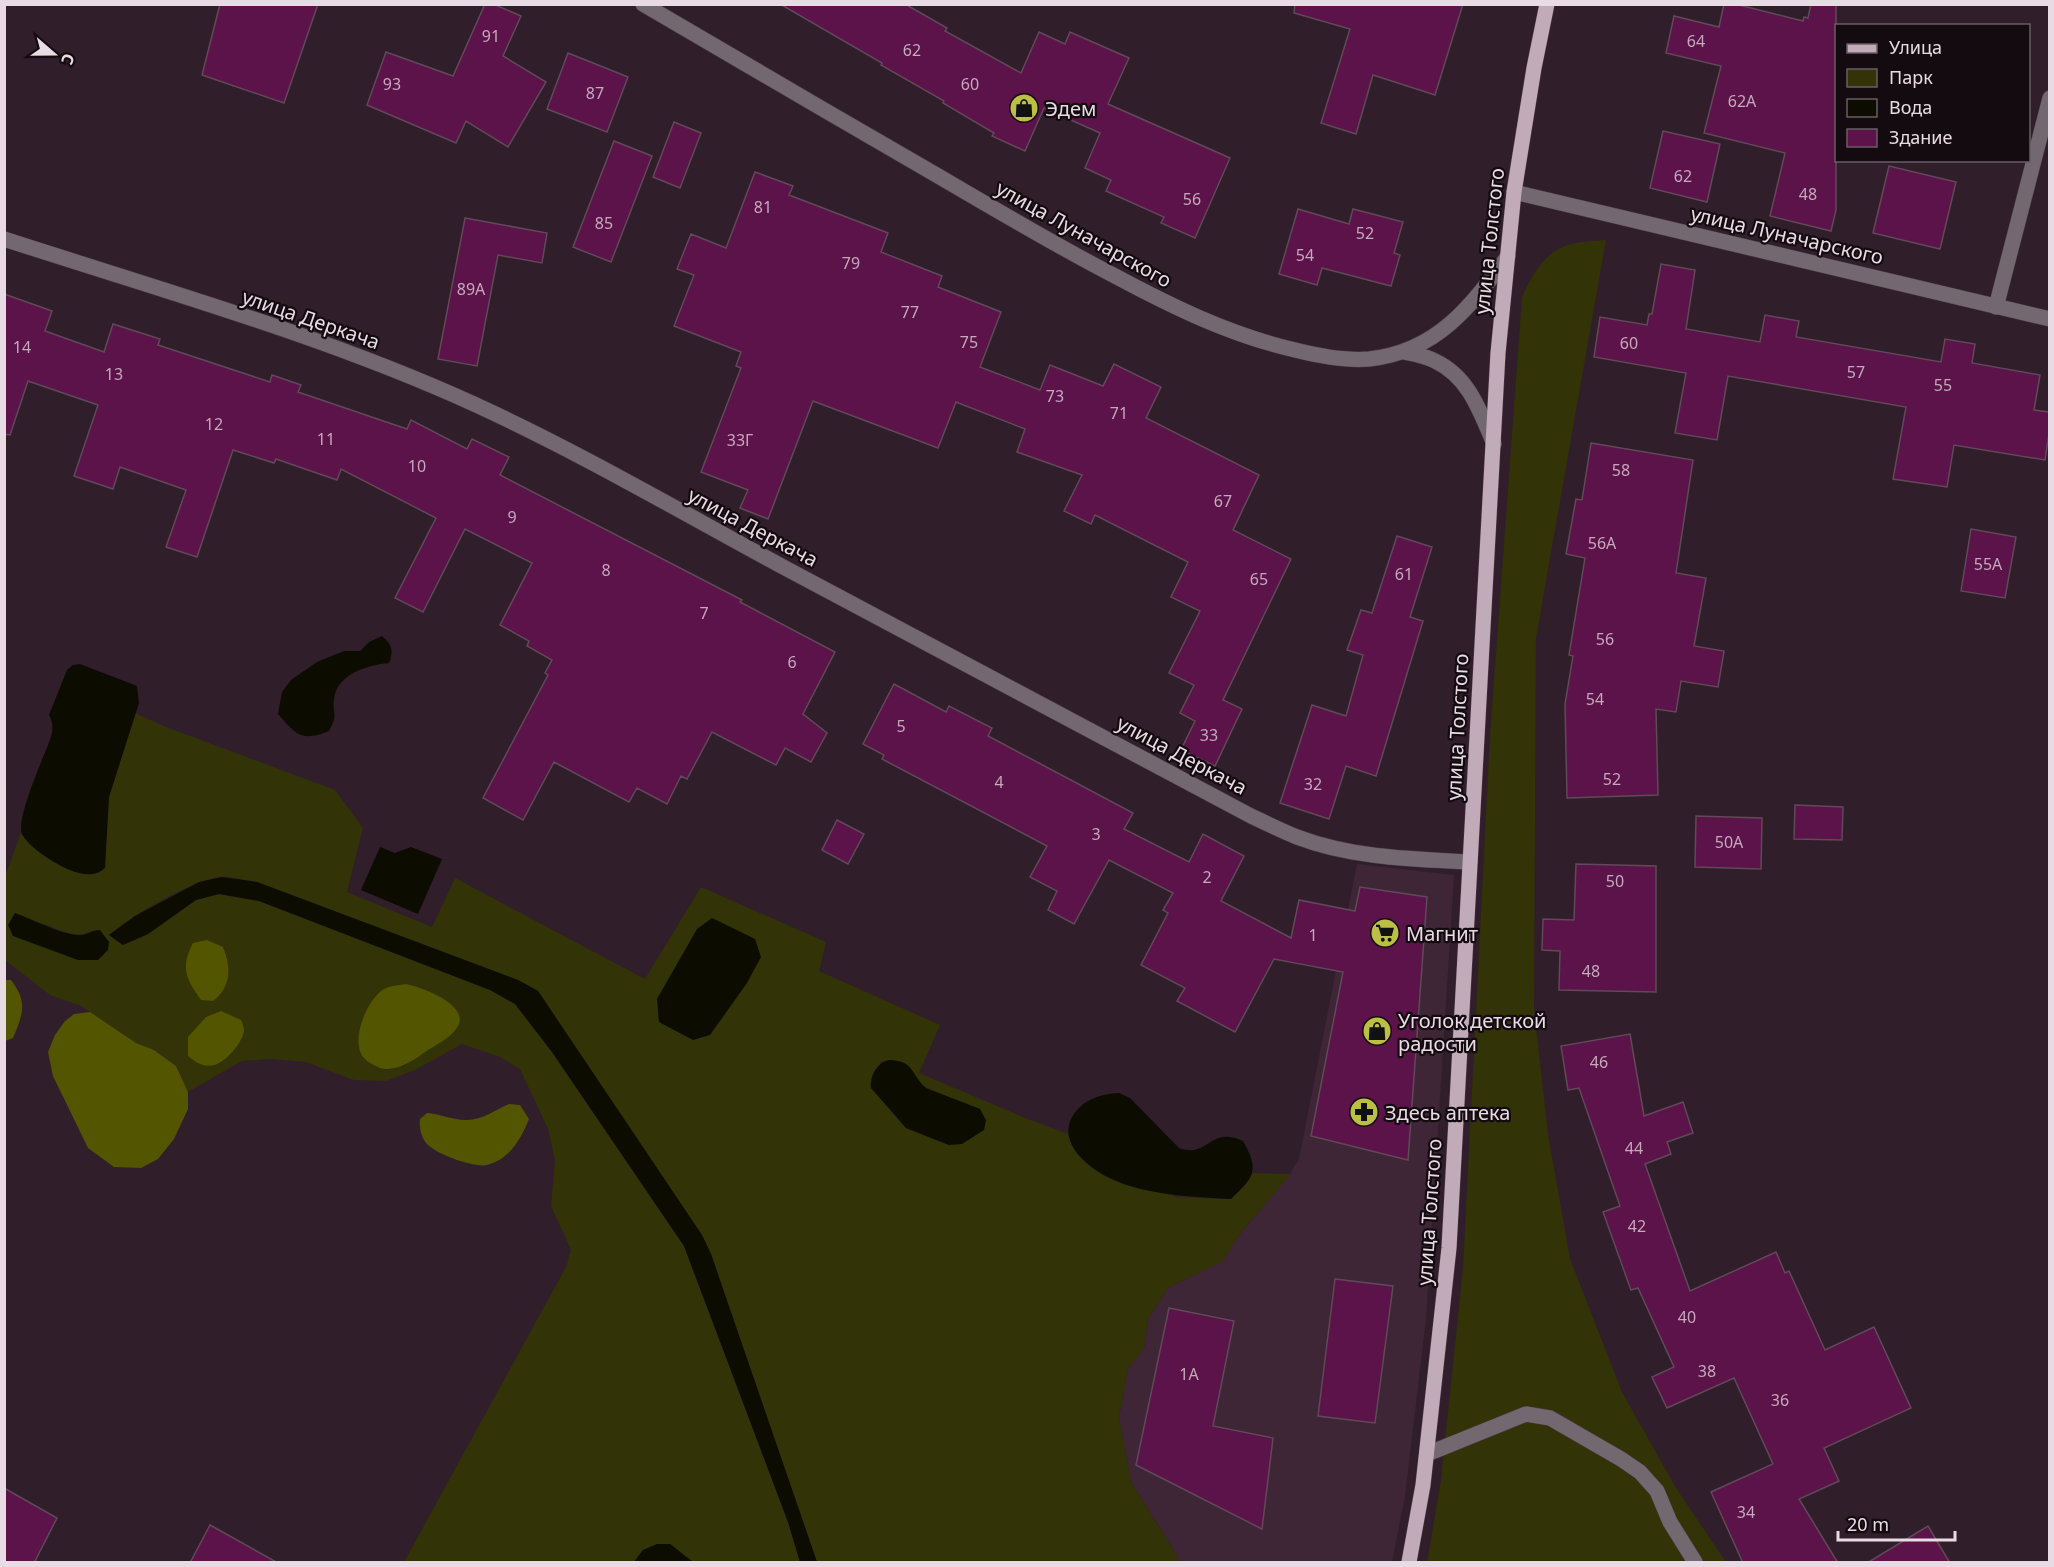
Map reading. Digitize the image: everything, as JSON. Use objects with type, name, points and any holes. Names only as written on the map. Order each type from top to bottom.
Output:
[{"type":"main road","name":"улица Толстого","points":[[1409,1563],[1427,1454],[1449,1248],[1498,353],[1514,192],[1547,4]]},
{"type":"street","name":"улица Луначарского","points":[[643,4],[1071,253],[1190,315],[1246,336],[1341,359],[1369,359],[1404,352],[1438,335],[1464,313],[1508,256]]},
{"type":"street","points":[[1996,307],[2049,98]]},
{"type":"street","name":"улица Луначарского","points":[[1514,192],[2049,319]]},
{"type":"street","name":"улица Деркача","points":[[4,239],[292,333],[396,371],[475,404],[1284,831],[1328,846],[1359,853],[1391,858],[1470,862]]},
{"type":"street","points":[[1404,352],[1434,360],[1451,370],[1467,386],[1477,403],[1494,444]]},
{"type":"street","points":[[1427,1454],[1527,1414],[1550,1418],[1640,1472],[1657,1491],[1670,1522],[1695,1563]]},
{"type":"shaded area","points":[[1357,864],[1454,875],[1426,1319],[1405,1496],[1392,1562],[1179,1562],[1131,1482],[1119,1417],[1128,1369],[1144,1347],[1148,1319],[1168,1288],[1223,1260],[1240,1234],[1290,1174],[1299,1159]]},
{"type":"shaded area","points":[[207,940],[223,947],[228,969],[227,983],[213,1001],[201,1000],[186,973],[187,960],[193,943]]},
{"type":"shaded area","points":[[5,980],[11,980],[16,988],[20,995],[22,1008],[13,1038],[5,1041]]},
{"type":"shaded area","points":[[406,984],[431,992],[449,1003],[456,1009],[459,1024],[445,1039],[409,1062],[399,1067],[382,1069],[367,1061],[361,1054],[359,1035],[361,1024],[365,1013],[377,995],[386,988]]},
{"type":"shaded area","points":[[221,1011],[241,1020],[243,1035],[223,1060],[210,1066],[200,1064],[188,1056],[188,1037],[206,1017]]},
{"type":"shaded area","points":[[90,1012],[136,1043],[154,1050],[176,1066],[188,1092],[188,1109],[174,1139],[158,1159],[141,1168],[114,1167],[88,1148],[53,1076],[48,1052],[55,1035],[65,1021],[74,1014]]},
{"type":"shaded area","points":[[509,1104],[520,1105],[529,1119],[508,1154],[487,1165],[473,1164],[438,1152],[425,1142],[422,1136],[420,1119],[427,1113],[471,1120]]},
{"type":"green space","points":[[1606,240],[1536,638],[1534,1009],[1548,1134],[1570,1259],[1622,1392],[1676,1488],[1726,1562],[1427,1562],[1441,1480],[1463,1268],[1490,736],[1522,297],[1537,270],[1554,252],[1575,243]]},
{"type":"green space","points":[[135,713],[166,727],[335,790],[363,828],[347,892],[432,927],[455,878],[645,979],[701,887],[826,942],[819,971],[940,1025],[919,1073],[1068,1134],[1072,1146],[1176,1197],[1230,1199],[1253,1173],[1291,1174],[1240,1234],[1223,1261],[1168,1288],[1148,1319],[1144,1348],[1128,1369],[1119,1417],[1131,1482],[1179,1562],[817,1562],[711,1254],[702,1235],[538,991],[518,980],[257,882],[225,877],[208,880],[162,900],[109,935],[123,945],[148,934],[196,900],[219,894],[259,901],[490,990],[515,1004],[552,1052],[684,1246],[788,1522],[800,1562],[693,1562],[670,1544],[643,1550],[634,1562],[404,1562],[566,1267],[571,1250],[551,1206],[555,1160],[548,1129],[520,1069],[500,1057],[462,1044],[415,1070],[386,1081],[354,1080],[306,1062],[271,1059],[242,1061],[188,1092],[176,1066],[154,1050],[136,1043],[81,1006],[50,995],[5,960],[4,879],[21,833],[45,857],[55,863],[77,871],[99,873],[109,797]],"holes":[[[43,923],[73,934],[91,931],[78,960]],[[458,1026],[449,1036],[404,1066],[384,1070]],[[889,1060],[904,1063],[919,1082],[928,1089],[968,1104],[949,1145],[906,1128],[901,1122],[880,1062]]]},
{"type":"water","points":[[382,636],[391,648],[389,663],[354,672],[340,684],[336,691],[334,717],[329,731],[312,736],[300,734],[295,732],[278,714],[282,692],[291,680],[317,662],[344,651],[360,651],[369,642]]},
{"type":"water","points":[[80,664],[137,686],[139,703],[109,797],[105,868],[97,873],[88,874],[70,870],[43,855],[25,839],[21,827],[29,793],[51,737],[52,724],[49,715],[67,670],[73,665]]},
{"type":"water","points":[[380,847],[395,853],[411,847],[442,859],[418,914],[361,890]]},
{"type":"water","points":[[222,877],[257,882],[518,980],[538,991],[702,1235],[711,1254],[817,1562],[800,1562],[788,1522],[684,1246],[552,1052],[515,1004],[490,990],[259,901],[219,894],[196,900],[148,934],[123,945],[109,935],[135,916],[199,882]]},
{"type":"water","points":[[15,913],[75,935],[100,930],[109,942],[108,950],[98,960],[78,960],[13,936],[8,925]]},
{"type":"water","points":[[712,918],[755,939],[761,957],[747,983],[710,1035],[693,1040],[659,1022],[657,999],[697,929]]},
{"type":"water","points":[[889,1060],[908,1066],[926,1088],[980,1109],[986,1120],[984,1130],[962,1144],[949,1145],[906,1128],[871,1088],[875,1070]]},
{"type":"water","points":[[1119,1093],[1130,1098],[1179,1148],[1197,1149],[1223,1137],[1243,1141],[1253,1167],[1245,1185],[1231,1199],[1169,1194],[1127,1185],[1090,1166],[1071,1144],[1068,1131],[1070,1122],[1076,1111],[1086,1102]]},
{"type":"water","points":[[657,1544],[670,1544],[693,1562],[634,1562],[643,1550]]},
{"type":"building","points":[[220,4],[318,4],[284,103],[202,75]]},
{"type":"building","points":[[485,4],[493,4],[521,16],[503,56],[546,82],[508,147],[466,121],[456,143],[367,105],[386,52],[453,76]]},
{"type":"building","points":[[780,4],[905,4],[947,28],[945,31],[1021,73],[1039,32],[1065,44],[1070,32],[1129,58],[1108,104],[1230,158],[1195,238],[1161,223],[1164,217],[1106,191],[1111,180],[1085,168],[1100,133],[1044,108],[1025,151],[992,136],[994,133],[943,103],[944,101]]},
{"type":"building","points":[[1295,4],[1463,4],[1435,95],[1373,75],[1356,134],[1321,123],[1350,29],[1294,13]]},
{"type":"building","points":[[1724,4],[1735,4],[1803,21],[1804,17],[1808,18],[1811,4],[1836,4],[1836,210],[1831,231],[1770,216],[1785,153],[1704,133],[1721,66],[1666,53],[1674,16],[1719,27]]},
{"type":"building","points":[[568,53],[628,77],[607,132],[547,109]]},
{"type":"building","points":[[674,122],[701,133],[680,188],[653,177]]},
{"type":"building","points":[[1663,131],[1720,144],[1707,202],[1650,188]]},
{"type":"building","points":[[614,141],[652,156],[611,262],[573,247]]},
{"type":"building","points":[[1889,166],[1956,182],[1940,249],[1873,233]]},
{"type":"building","points":[[755,172],[793,186],[789,195],[888,233],[881,252],[942,276],[938,287],[1001,312],[980,367],[1040,390],[1050,365],[1103,386],[1114,364],[1161,387],[1146,418],[1259,475],[1233,530],[1291,559],[1223,700],[1242,709],[1215,766],[1181,750],[1195,721],[1180,713],[1194,685],[1169,673],[1200,611],[1171,597],[1188,562],[1095,515],[1091,524],[1064,511],[1082,475],[1017,452],[1025,429],[956,402],[938,448],[813,401],[768,519],[740,508],[748,490],[701,472],[741,368],[736,366],[741,352],[674,326],[694,275],[677,269],[691,234],[726,248]]},
{"type":"building","points":[[1298,209],[1349,224],[1353,209],[1403,222],[1394,253],[1400,255],[1391,286],[1322,268],[1317,285],[1279,274]]},
{"type":"building","points":[[465,218],[547,233],[542,263],[498,255],[477,366],[438,359]]},
{"type":"building","points":[[1661,264],[1695,270],[1686,329],[1760,342],[1765,315],[1799,321],[1796,337],[1941,362],[1945,339],[1975,344],[1972,363],[2040,375],[2034,410],[2049,412],[2045,460],[1954,445],[1947,487],[1893,479],[1906,407],[1728,376],[1717,440],[1675,433],[1686,373],[1594,357],[1600,317],[1647,325],[1649,314],[1652,314]]},
{"type":"building","points":[[4,294],[52,311],[45,331],[104,352],[113,324],[160,339],[158,345],[270,382],[272,375],[301,385],[298,392],[407,429],[411,420],[467,449],[472,439],[509,457],[500,475],[742,600],[740,602],[835,652],[803,714],[827,733],[811,762],[785,748],[776,765],[712,732],[687,779],[681,776],[667,804],[637,788],[629,802],[554,762],[523,820],[483,798],[548,675],[545,673],[552,660],[527,646],[529,641],[500,625],[532,563],[465,529],[423,612],[395,598],[436,518],[341,469],[337,480],[276,459],[274,463],[233,450],[197,557],[166,547],[186,490],[120,467],[113,489],[74,476],[98,405],[28,381],[10,435],[4,434]]},
{"type":"building","points":[[1591,443],[1693,460],[1676,573],[1706,578],[1694,646],[1724,651],[1718,687],[1681,681],[1676,712],[1656,709],[1658,795],[1567,798],[1565,704],[1573,656],[1569,655],[1585,558],[1566,554],[1576,499],[1582,500]]},
{"type":"building","points":[[1971,529],[2016,537],[2005,598],[1961,591]]},
{"type":"building","points":[[1397,536],[1432,547],[1410,617],[1423,621],[1376,776],[1346,766],[1329,819],[1280,803],[1312,705],[1346,716],[1363,655],[1347,650],[1361,610],[1372,613]]},
{"type":"building","points":[[894,684],[946,712],[949,706],[992,728],[988,736],[1133,813],[1124,829],[1189,862],[1203,834],[1244,856],[1221,901],[1291,938],[1299,900],[1355,911],[1360,887],[1427,897],[1408,1160],[1311,1136],[1343,972],[1274,959],[1235,1032],[1177,1001],[1185,988],[1141,965],[1168,913],[1163,910],[1173,893],[1109,860],[1074,924],[1048,910],[1057,891],[1030,877],[1047,846],[882,759],[884,755],[863,744]]},
{"type":"building","points":[[1795,805],[1843,807],[1842,840],[1794,839]]},
{"type":"building","points":[[1696,816],[1762,818],[1761,869],[1695,867]]},
{"type":"building","points":[[837,820],[864,834],[848,864],[822,850]]},
{"type":"building","points":[[1576,864],[1656,866],[1656,992],[1559,990],[1560,951],[1542,950],[1543,919],[1574,920]]},
{"type":"building","points":[[1630,1034],[1644,1116],[1683,1102],[1693,1133],[1667,1142],[1671,1154],[1645,1164],[1690,1291],[1776,1252],[1785,1273],[1789,1271],[1825,1350],[1874,1327],[1911,1408],[1824,1448],[1839,1481],[1799,1499],[1838,1563],[1743,1563],[1711,1492],[1773,1464],[1734,1378],[1667,1408],[1652,1377],[1674,1367],[1638,1288],[1631,1290],[1603,1212],[1620,1206],[1579,1088],[1568,1090],[1561,1046]]},
{"type":"building","points":[[1335,1279],[1393,1286],[1375,1423],[1318,1416]]},
{"type":"building","points":[[1169,1308],[1234,1321],[1213,1426],[1273,1438],[1262,1529],[1136,1465]]},
{"type":"building","points":[[4,1488],[57,1518],[34,1563],[4,1563]]},
{"type":"building","points":[[210,1525],[278,1563],[190,1563]]},
{"type":"building","points":[[1928,1526],[1950,1563],[1867,1563]]},
{"type":"place","name":"Эдем","points":[[1024,108]]},
{"type":"place","name":"Магнит","points":[[1385,933]]},
{"type":"place","name":"Уголок детской радости","points":[[1377,1031]]},
{"type":"place","name":"Здесь аптека","points":[[1364,1112]]}]
